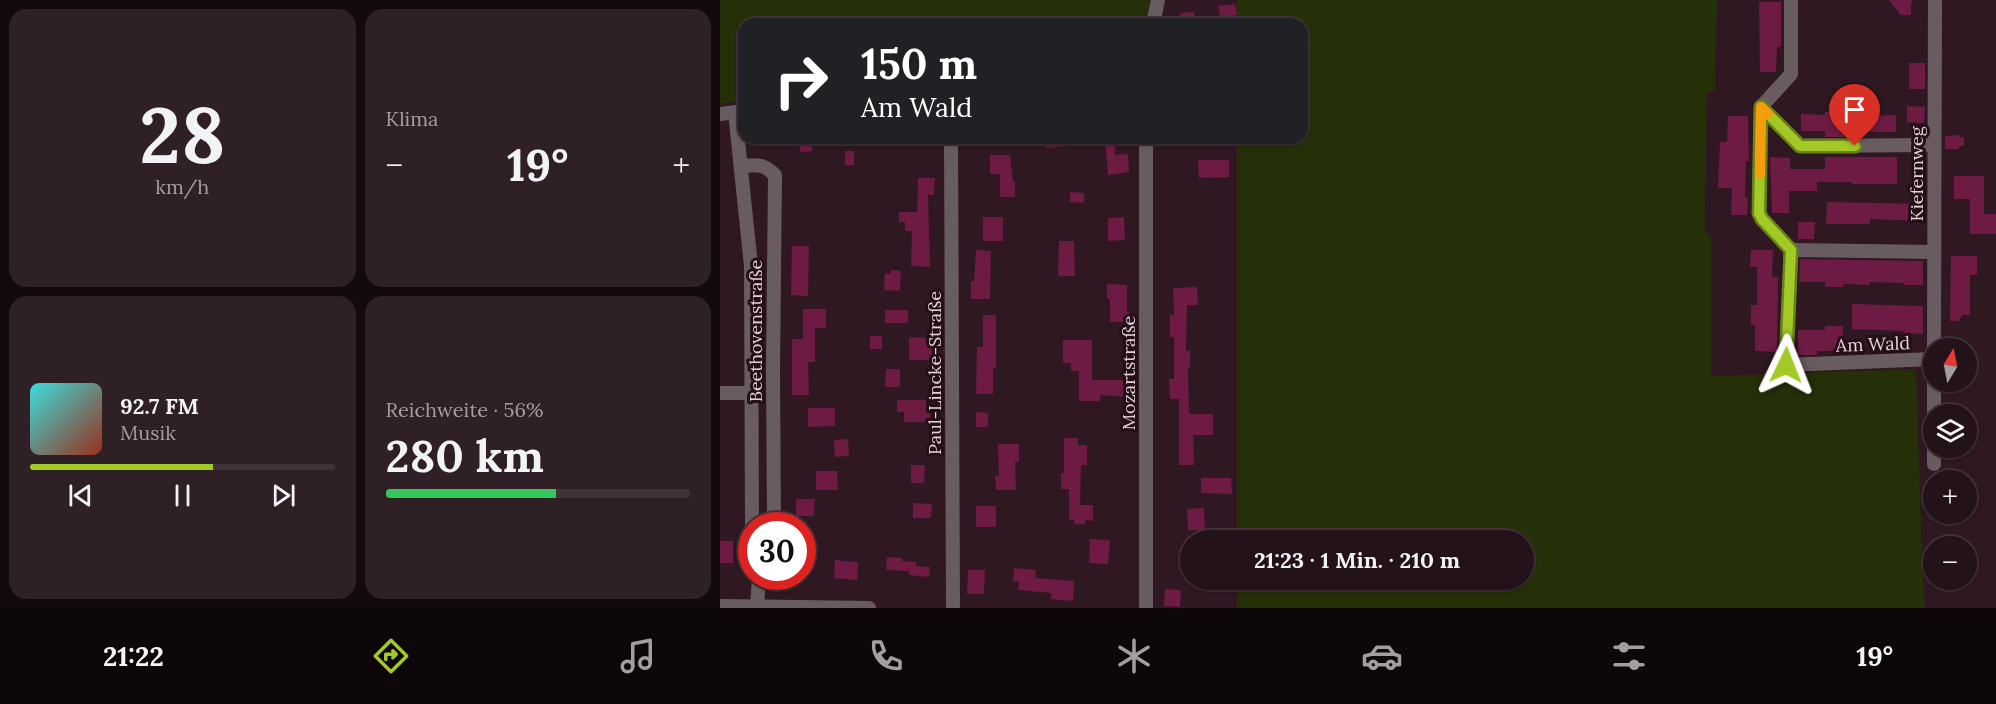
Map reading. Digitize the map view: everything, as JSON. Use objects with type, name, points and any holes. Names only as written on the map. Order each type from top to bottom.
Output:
[{"type":"street","points":[[1154,18],[1158,0]]},
{"type":"street","points":[[1791,0],[1791,74],[1761,107],[1759,213],[1762,219],[1791,250],[1934,252]]},
{"type":"street","name":"Kiefernweg","points":[[1934,338],[1935,0]]},
{"type":"street","points":[[1761,107],[1800,146],[1934,145]]},
{"type":"street","points":[[720,114],[738,111]]},
{"type":"street","name":"Beethovenstraße","points":[[740,144],[751,266],[752,512]]},
{"type":"street","name":"Paul-Lincke-Straße","points":[[951,144],[953,608]]},
{"type":"street","name":"Mozartstraße","points":[[1146,144],[1146,608]]},
{"type":"street","name":"Beethovenstraße","points":[[741,166],[767,167],[775,175],[774,512]]},
{"type":"street","name":"Am Wald","points":[[1791,250],[1786,365],[1923,359]]},
{"type":"street","points":[[751,372],[773,372]]},
{"type":"street","points":[[720,393],[751,393]]},
{"type":"street","points":[[1934,458],[1934,464]]},
{"type":"street","points":[[757,607],[758,590]]},
{"type":"street","points":[[720,606],[869,608]]},
{"type":"green space","points":[[720,0],[1151,0],[1148,18],[738,18],[738,102],[720,104]]},
{"type":"green space","points":[[1237,0],[1717,0],[1715,91],[1707,92],[1705,230],[1711,237],[1711,376],[1916,369],[1925,608],[1237,608],[1237,590],[1534,590],[1534,530],[1237,530],[1237,144],[1308,144],[1308,18],[1237,18]]},
{"type":"building","points":[[1889,0],[1913,0],[1911,15],[1901,15]]},
{"type":"building","points":[[1759,2],[1781,2],[1781,47],[1777,47],[1776,72],[1760,72]]},
{"type":"building","points":[[1235,4],[1237,15],[1220,17],[1218,6]]},
{"type":"building","points":[[1194,12],[1195,18],[1180,18],[1180,13]]},
{"type":"building","points":[[1909,63],[1925,63],[1925,89],[1909,89]]},
{"type":"building","points":[[1907,106],[1925,107],[1924,123],[1907,122]]},
{"type":"building","points":[[1825,112],[1870,116],[1896,115],[1896,132],[1844,132],[1844,137],[1825,137],[1825,131],[1801,131],[1801,114],[1825,115]]},
{"type":"building","points":[[1728,116],[1748,116],[1749,161],[1746,161],[1745,197],[1748,197],[1747,215],[1731,215],[1732,188],[1718,188],[1720,142],[1727,142]]},
{"type":"building","points":[[1945,136],[1964,137],[1964,146],[1959,146],[1959,149],[1945,149]]},
{"type":"building","points":[[799,144],[812,144],[812,151],[800,152]]},
{"type":"building","points":[[1046,144],[1079,145],[1046,148]]},
{"type":"building","points":[[1105,144],[1115,144],[1115,155],[1128,154],[1129,172],[1108,175]]},
{"type":"building","points":[[845,151],[854,151],[854,165],[845,165]]},
{"type":"building","points":[[990,155],[1010,155],[1015,197],[1000,197],[1000,174],[990,174]]},
{"type":"building","points":[[1770,157],[1790,158],[1790,169],[1825,169],[1825,157],[1897,157],[1897,184],[1817,182],[1817,191],[1789,191],[1789,213],[1772,213]]},
{"type":"building","points":[[1198,160],[1229,160],[1229,177],[1199,178]]},
{"type":"building","points":[[1954,176],[1984,176],[1984,214],[1996,214],[1996,234],[1970,234],[1970,199],[1954,199]]},
{"type":"building","points":[[918,178],[935,178],[934,195],[928,195],[930,267],[911,266],[912,231],[905,231],[905,222],[899,222],[899,212],[917,212]]},
{"type":"building","points":[[1070,192],[1084,193],[1084,203],[1070,202]]},
{"type":"building","points":[[1827,202],[1924,204],[1924,221],[1870,219],[1870,224],[1826,224]]},
{"type":"building","points":[[983,217],[1003,217],[1003,241],[983,241]]},
{"type":"building","points":[[1124,217],[1125,240],[1108,241],[1108,218]]},
{"type":"building","points":[[1798,222],[1815,222],[1814,239],[1798,239]]},
{"type":"building","points":[[1059,241],[1074,241],[1075,276],[1058,276]]},
{"type":"building","points":[[792,246],[809,246],[808,296],[791,295]]},
{"type":"building","points":[[976,250],[991,251],[990,299],[971,299],[971,281],[974,281]]},
{"type":"building","points":[[1751,250],[1773,250],[1772,277],[1778,277],[1777,352],[1755,351],[1755,325],[1751,325],[1751,305],[1757,305],[1757,267],[1750,267]]},
{"type":"building","points":[[1951,256],[1977,256],[1977,275],[1970,275],[1970,315],[1962,315],[1959,321],[1950,321]]},
{"type":"building","points":[[1800,259],[1923,261],[1923,285],[1870,282],[1870,285],[1843,284],[1843,287],[1825,287],[1825,282],[1799,282]]},
{"type":"building","points":[[891,270],[901,271],[900,291],[884,290],[885,273],[890,274]]},
{"type":"building","points":[[1107,284],[1127,285],[1129,322],[1110,322],[1110,299],[1107,299]]},
{"type":"building","points":[[1197,287],[1198,305],[1187,305],[1186,351],[1190,351],[1189,414],[1213,414],[1213,435],[1193,435],[1194,465],[1179,465],[1179,399],[1170,399],[1169,379],[1174,379],[1174,337],[1170,337],[1170,315],[1174,315],[1173,288]]},
{"type":"building","points":[[1852,304],[1923,306],[1923,334],[1852,329]]},
{"type":"building","points":[[803,309],[826,309],[826,328],[815,328],[815,362],[808,362],[809,395],[792,395],[792,339],[803,339]]},
{"type":"building","points":[[885,310],[908,310],[908,323],[885,323]]},
{"type":"building","points":[[983,315],[996,315],[996,368],[993,368],[993,394],[976,394],[977,347],[983,347]]},
{"type":"building","points":[[1825,326],[1843,326],[1843,351],[1817,351],[1817,355],[1798,355],[1798,330],[1825,330]]},
{"type":"building","points":[[870,336],[882,336],[882,349],[870,349]]},
{"type":"building","points":[[909,337],[933,338],[933,360],[909,360]]},
{"type":"building","points":[[1063,340],[1092,340],[1092,380],[1131,380],[1130,397],[1100,395],[1100,401],[1079,401],[1079,371],[1071,371],[1071,363],[1063,363]]},
{"type":"building","points":[[886,369],[900,369],[900,387],[885,387]]},
{"type":"building","points":[[897,400],[926,400],[926,413],[930,413],[930,422],[904,422],[904,412],[897,412]]},
{"type":"building","points":[[808,408],[835,408],[835,426],[808,427]]},
{"type":"building","points":[[976,412],[988,413],[988,427],[976,427]]},
{"type":"building","points":[[1064,438],[1078,438],[1078,445],[1087,445],[1087,465],[1081,465],[1080,505],[1093,505],[1093,521],[1085,520],[1085,524],[1074,524],[1074,520],[1069,520],[1069,489],[1061,489],[1061,473],[1064,473]]},
{"type":"building","points":[[848,439],[849,456],[835,457],[834,440]]},
{"type":"building","points":[[930,439],[941,439],[940,456],[930,456]]},
{"type":"building","points":[[998,444],[1019,444],[1019,462],[1015,462],[1016,490],[996,490],[995,476],[999,476]]},
{"type":"building","points":[[911,465],[925,465],[924,483],[911,483]]},
{"type":"building","points":[[816,471],[837,471],[838,490],[816,490]]},
{"type":"building","points":[[1201,478],[1231,478],[1232,494],[1201,493]]},
{"type":"building","points":[[796,499],[815,499],[814,512],[796,512]]},
{"type":"building","points":[[913,503],[932,504],[931,518],[913,518]]},
{"type":"building","points":[[976,506],[996,506],[996,527],[976,527]]},
{"type":"building","points":[[1204,508],[1205,530],[1188,530],[1187,509]]},
{"type":"building","points":[[1090,539],[1110,540],[1108,564],[1089,563]]},
{"type":"building","points":[[720,541],[733,541],[733,563],[720,563]]},
{"type":"building","points":[[887,557],[902,558],[902,561],[916,562],[916,566],[930,567],[929,577],[909,575],[909,571],[886,570]]},
{"type":"building","points":[[835,560],[858,562],[857,580],[834,578]]},
{"type":"building","points":[[1014,568],[1036,570],[1035,578],[1074,581],[1073,601],[1051,599],[1051,593],[1018,590],[1019,581],[1013,581]]},
{"type":"building","points":[[968,570],[985,570],[984,594],[967,594]]},
{"type":"building","points":[[1165,589],[1181,590],[1180,607],[1164,606]]},
{"type":"slow traffic","points":[[1760,174],[1761,107],[1768,114]]},
{"type":"route","points":[[1786,365],[1791,250],[1759,213],[1761,107],[1800,146],[1855,146]]}]
